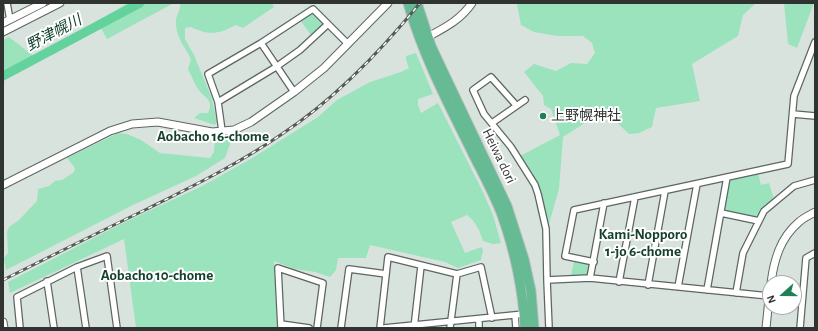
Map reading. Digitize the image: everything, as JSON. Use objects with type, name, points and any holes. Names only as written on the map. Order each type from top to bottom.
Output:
[{"type":"highway","name":"Heiwa dori","points":[[408,3],[507,206],[524,259],[531,291],[534,328]]},
{"type":"highway","name":"Heiwa dori","points":[[417,3],[425,39],[438,83],[490,188],[511,241],[519,274],[520,315],[525,328]]},
{"type":"street","points":[[7,3],[10,20]]},
{"type":"street","points":[[3,23],[43,3]]},
{"type":"street","points":[[3,32],[60,3]]},
{"type":"street","points":[[3,185],[110,131],[132,124],[158,122],[212,132],[234,130],[251,122],[294,92],[324,68],[388,3]]},
{"type":"street","points":[[425,39],[443,30],[456,21],[472,3]]},
{"type":"street","points":[[222,131],[218,102],[208,74],[261,43],[313,9],[348,44]]},
{"type":"street","points":[[218,102],[276,67],[300,50],[328,24]]},
{"type":"street","points":[[594,262],[565,256],[574,210],[788,164],[794,96],[815,42]]},
{"type":"street","points":[[261,43],[294,92]]},
{"type":"street","points":[[516,106],[491,77],[473,90],[484,114],[511,147],[538,194],[546,229],[550,328]]},
{"type":"street","points":[[492,123],[525,100]]},
{"type":"street","points":[[793,114],[815,116]]},
{"type":"street","points":[[706,290],[727,177]]},
{"type":"street","points":[[736,293],[743,252],[764,211],[794,186],[815,180]]},
{"type":"street","points":[[678,287],[697,184]]},
{"type":"street","points":[[648,285],[665,191]]},
{"type":"street","points":[[619,282],[635,197]]},
{"type":"street","points":[[590,278],[604,203]]},
{"type":"street","points":[[772,275],[779,247],[799,221],[815,212]]},
{"type":"street","points":[[721,213],[759,221]]},
{"type":"street","points":[[800,328],[806,258],[815,253]]},
{"type":"street","points":[[20,328],[17,296],[77,267],[107,256],[117,328]]},
{"type":"street","points":[[380,328],[388,256],[421,266],[457,274],[481,267],[492,318]]},
{"type":"street","points":[[414,327],[421,266]]},
{"type":"street","points":[[77,267],[86,328]]},
{"type":"street","points":[[309,328],[281,326],[278,268],[323,283],[317,328]]},
{"type":"street","points":[[341,328],[349,269],[386,274]]},
{"type":"street","points":[[450,325],[457,274]]},
{"type":"street","points":[[547,280],[590,278],[736,293],[762,293]]},
{"type":"street","points":[[47,281],[54,328]]},
{"type":"street","points":[[384,328],[450,325],[479,319],[520,315],[516,328]]},
{"type":"street","points":[[766,328],[767,315]]},
{"type":"street","points":[[479,319],[479,328]]},
{"type":"street","points":[[3,322],[4,328]]},
{"type":"green space","points":[[128,3],[174,3],[107,39],[97,21]]},
{"type":"green space","points":[[180,3],[272,3],[274,7],[243,28],[236,25],[219,32],[209,33],[191,27],[185,28],[185,39],[194,55],[211,96],[217,122],[215,125],[194,118],[200,113],[208,113],[210,105],[208,100],[200,92],[188,69],[191,59],[177,32],[176,19],[180,8]]},
{"type":"green space","points":[[756,3],[743,15],[738,36],[692,64],[700,101],[656,108],[652,127],[639,133],[629,134],[611,117],[591,119],[563,137],[559,189],[549,224],[538,187],[520,156],[560,135],[551,109],[544,105],[543,96],[524,72],[534,64],[556,71],[571,63],[587,64],[595,53],[592,43],[583,36],[557,36],[534,32],[521,25],[517,4]]},
{"type":"green space","points":[[784,3],[814,3],[797,48],[788,44]]},
{"type":"green space","points":[[313,12],[324,23],[311,35],[300,20]]},
{"type":"green space","points":[[9,37],[35,57],[3,73],[3,40]]},
{"type":"green space","points":[[416,53],[433,94],[418,99],[418,105],[421,113],[438,103],[493,215],[501,243],[493,244],[483,241],[477,227],[467,215],[451,222],[465,253],[481,247],[483,250],[481,260],[458,268],[445,262],[370,245],[366,258],[338,258],[336,270],[330,277],[315,272],[294,269],[274,261],[277,328],[136,328],[124,239],[10,293],[8,282],[121,224],[202,186],[249,160],[318,117],[337,100],[370,82],[409,68],[406,56]]},
{"type":"green space","points":[[118,133],[127,134],[141,140],[160,153],[210,158],[214,152],[215,137],[232,139],[225,158],[196,176],[133,205],[6,270],[4,258],[8,253],[7,232],[9,227],[19,220],[37,201],[38,189],[49,186],[55,181],[62,180],[74,172],[75,168],[67,158]]},
{"type":"green space","points":[[758,173],[761,185],[769,183],[774,199],[758,218],[723,211],[730,179]]},
{"type":"green space","points":[[574,261],[588,264],[590,266],[589,274],[571,275]]},
{"type":"waterway","name":"野津幌川","points":[[3,76],[140,3]]},
{"type":"railway","points":[[3,280],[199,183],[266,145],[320,106],[356,74],[373,57],[420,3]]},
{"type":"place","name":"上野幌神社","points":[[543,116]]},
{"type":"district","name":"Aobacho 16-chome","points":[[213,136]]},
{"type":"district","name":"Kami-Nopporo 1-jo 6-chome","points":[[643,242]]},
{"type":"district","name":"Aobacho 10-chome","points":[[157,275]]}]
